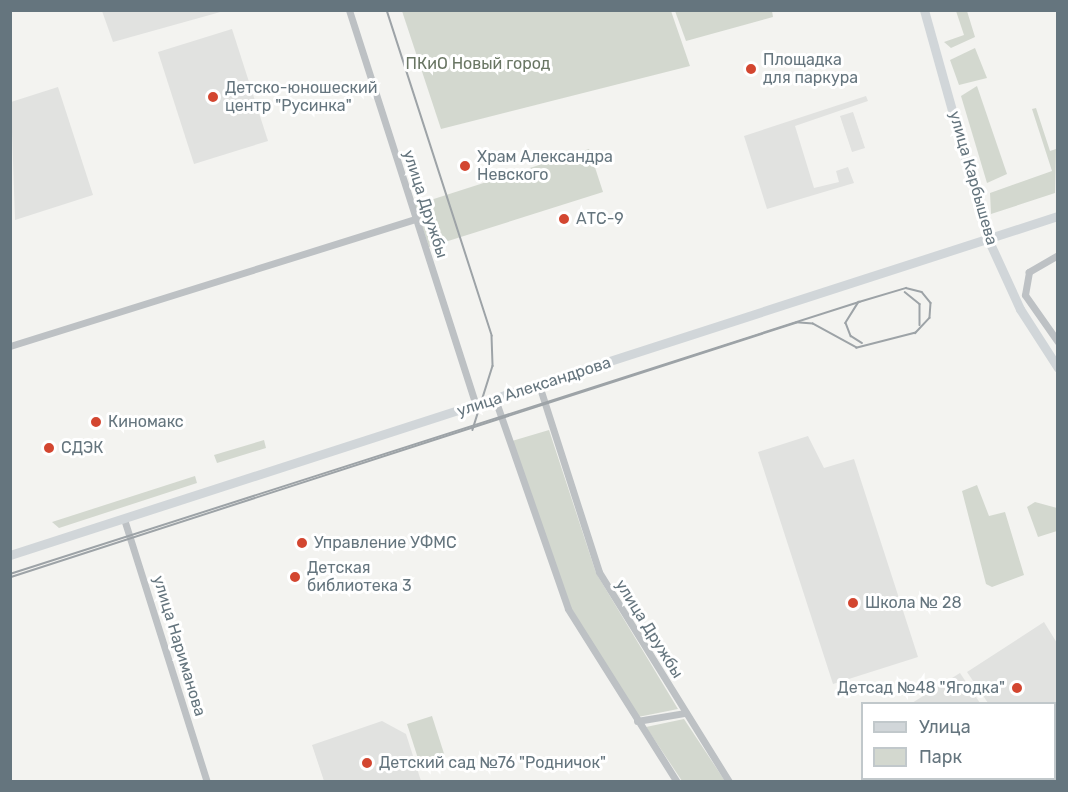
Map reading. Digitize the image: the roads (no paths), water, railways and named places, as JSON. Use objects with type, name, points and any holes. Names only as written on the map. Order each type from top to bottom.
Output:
[{"type":"main road","name":"улица Карбышева","points":[[924,10],[988,239],[1020,309],[1058,368]]},
{"type":"main road","name":"улица Александрова","points":[[10,555],[539,386],[1058,216]]},
{"type":"street","name":"улица Дружбы","points":[[349,10],[476,405]]},
{"type":"street","points":[[10,346],[416,219]]},
{"type":"street","points":[[1058,255],[1029,272],[1025,295],[1058,342]]},
{"type":"street","name":"улица Дружбы","points":[[539,386],[599,572],[729,782]]},
{"type":"street","points":[[495,399],[568,609],[677,782]]},
{"type":"street","name":"улица Нариманова","points":[[124,519],[207,782]]},
{"type":"street","points":[[637,721],[685,713]]},
{"type":"tram line","points":[[387,10],[492,336],[493,366],[473,430]]},
{"type":"tram line","points":[[10,574],[906,288],[922,292],[931,303],[930,318],[916,333],[857,348],[813,324],[797,323],[10,578]]},
{"type":"tram line","points":[[905,292],[920,304],[920,325]]},
{"type":"tram line","points":[[859,302],[846,323],[851,336],[862,343]]},
{"type":"place","name":"Площадка для паркура","points":[[751,69]]},
{"type":"place","name":"Детско-юношеский центр \"Русинка\"","points":[[213,97]]},
{"type":"place","name":"Храм Александра Невского","points":[[465,166]]},
{"type":"place","name":"АТС-9","points":[[564,219]]},
{"type":"place","name":"Киномакс","points":[[96,422]]},
{"type":"place","name":"СДЭК","points":[[49,448]]},
{"type":"place","name":"Управление УФМС","points":[[302,543]]},
{"type":"place","name":"Детская библиотека 3","points":[[295,577]]},
{"type":"place","name":"Школа № 28","points":[[853,603]]},
{"type":"place","name":"Детсад №48 \"Ягодка\"","points":[[1017,688]]},
{"type":"place","name":"Детский сад №76 \"Родничок\"","points":[[367,763]]},
{"type":"park label","name":"ПКиО Новый город","points":[[478,64]]}]
